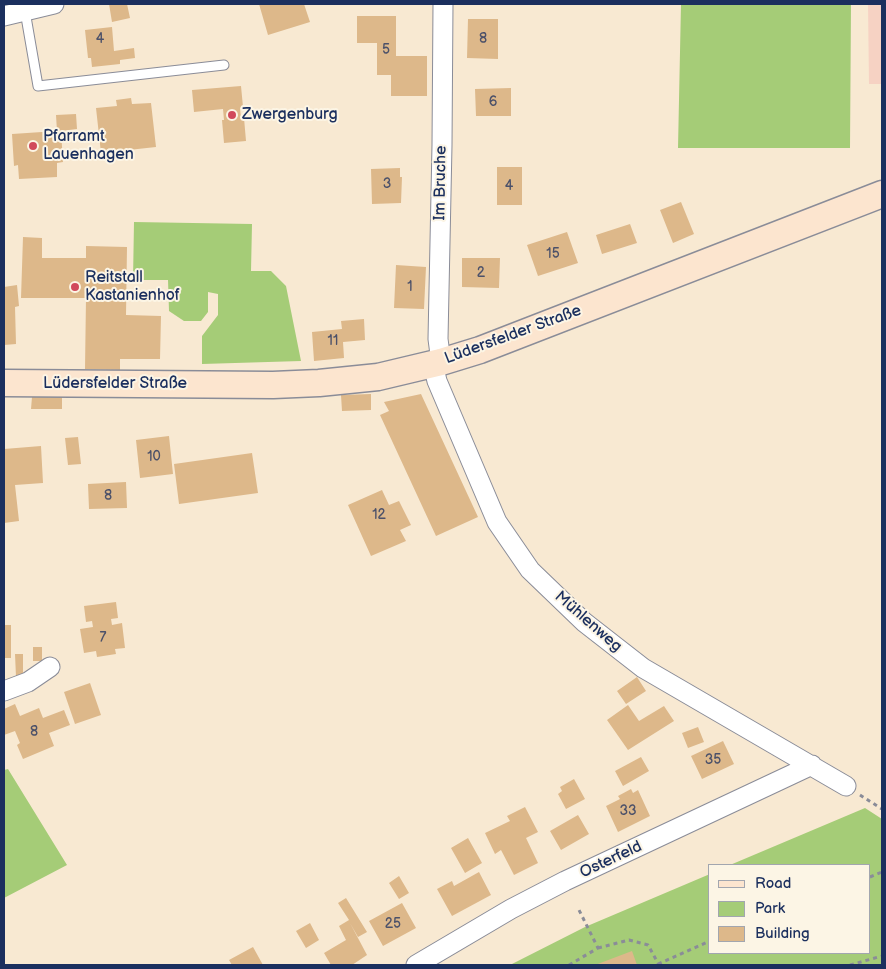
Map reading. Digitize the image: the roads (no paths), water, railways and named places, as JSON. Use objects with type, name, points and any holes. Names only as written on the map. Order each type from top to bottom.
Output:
[{"type":"street","points":[[4,16],[54,4]]},
{"type":"street","name":"Im Bruche","points":[[437,363],[444,4]]},
{"type":"street","name":"Lüdersfelder Straße","points":[[4,383],[319,384],[378,377],[437,363],[490,346],[882,194]]},
{"type":"street","name":"Mühlenweg","points":[[437,363],[437,381],[497,522],[530,570],[584,622],[644,668],[846,786]]},
{"type":"street","points":[[4,691],[28,682],[50,667]]},
{"type":"street","name":"Osterfeld","points":[[416,965],[511,909],[565,881],[812,765]]},
{"type":"lane","points":[[25,11],[38,86],[224,65]]},
{"type":"place","name":"Zwergenburg","points":[[232,115]]},
{"type":"place","name":"Pfarramt Lauenhagen","points":[[33,146]]},
{"type":"place","name":"Reitstall Kastanienhof","points":[[75,287]]}]
